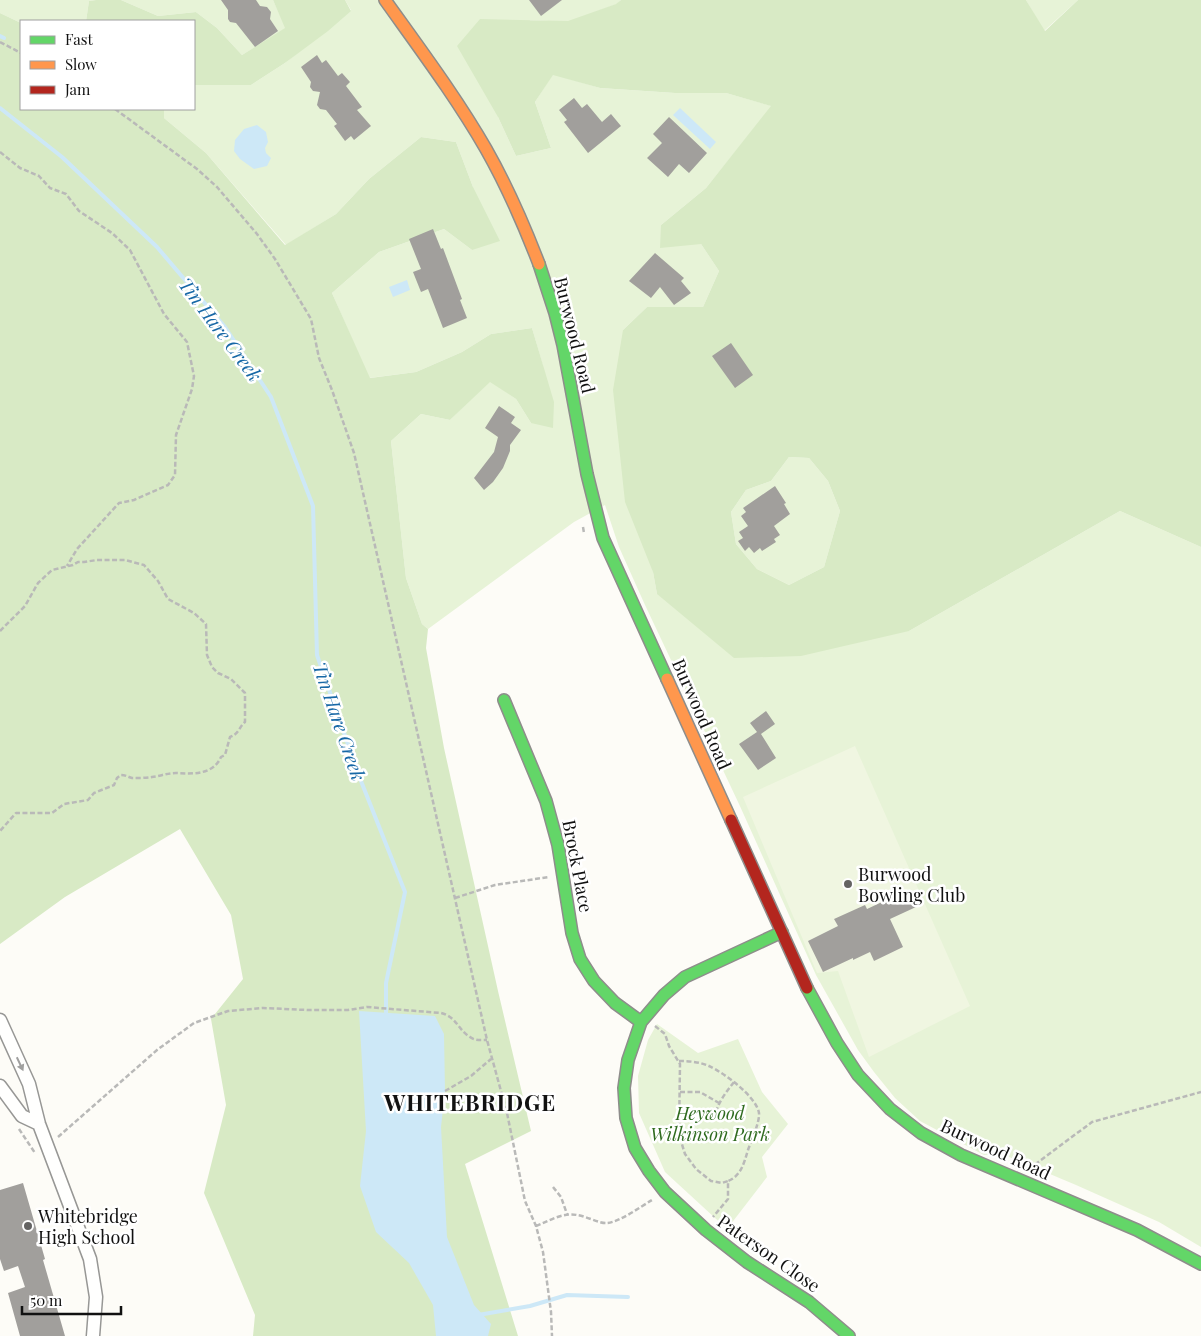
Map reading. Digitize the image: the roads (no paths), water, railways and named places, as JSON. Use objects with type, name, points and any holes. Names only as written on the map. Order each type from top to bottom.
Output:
[{"type":"main road","name":"Burwood Road","points":[[385,0],[438,73],[487,150],[519,216],[546,282],[564,346],[593,503],[603,538],[813,1001],[837,1043],[858,1075],[890,1109],[921,1133],[953,1151],[1137,1230],[1201,1264]]},
{"type":"main road","name":"Brock Place","points":[[504,700],[546,801],[558,845],[572,933],[580,959],[594,981],[615,1004],[641,1022]]},
{"type":"main road","name":"Paterson Close","points":[[782,932],[685,977],[664,995],[641,1022],[628,1060],[624,1088],[626,1118],[634,1148],[665,1192],[706,1230],[747,1262],[809,1302],[849,1336]]},
{"type":"street","points":[[0,1020],[29,1084],[39,1124],[90,1259],[96,1297],[93,1336]]},
{"type":"street","points":[[0,1086],[22,1116],[39,1124]]},
{"type":"water","points":[[680,108],[716,142],[710,149],[673,115]]},
{"type":"water","points":[[257,125],[266,132],[268,142],[265,148],[266,153],[271,158],[267,166],[254,169],[240,159],[234,151],[235,140],[244,129]]},
{"type":"water","points":[[407,280],[410,290],[393,297],[389,287]]},
{"type":"water","points":[[359,1011],[435,1016],[444,1034],[445,1091],[441,1127],[447,1237],[474,1305],[491,1324],[488,1336],[436,1336],[433,1305],[409,1263],[376,1232],[360,1186],[366,1131]]},
{"type":"waterway","points":[[0,36],[4,38]]},
{"type":"waterway","name":"Tin Hare Creek","points":[[0,108],[62,157],[157,247],[225,327],[271,397],[313,506],[317,655],[359,776],[405,892],[386,983],[386,1018]]},
{"type":"waterway","points":[[478,1315],[530,1306],[567,1295],[628,1297]]},
{"type":"place","name":"Burwood Bowling Club","points":[[848,884]]},
{"type":"place","name":"Whitebridge High School","points":[[28,1226]]},
{"type":"district","name":"WHITEBRIDGE","points":[[470,1102]]},
{"type":"park label","name":"Heywood Wilkinson Park","points":[[710,1123]]}]
